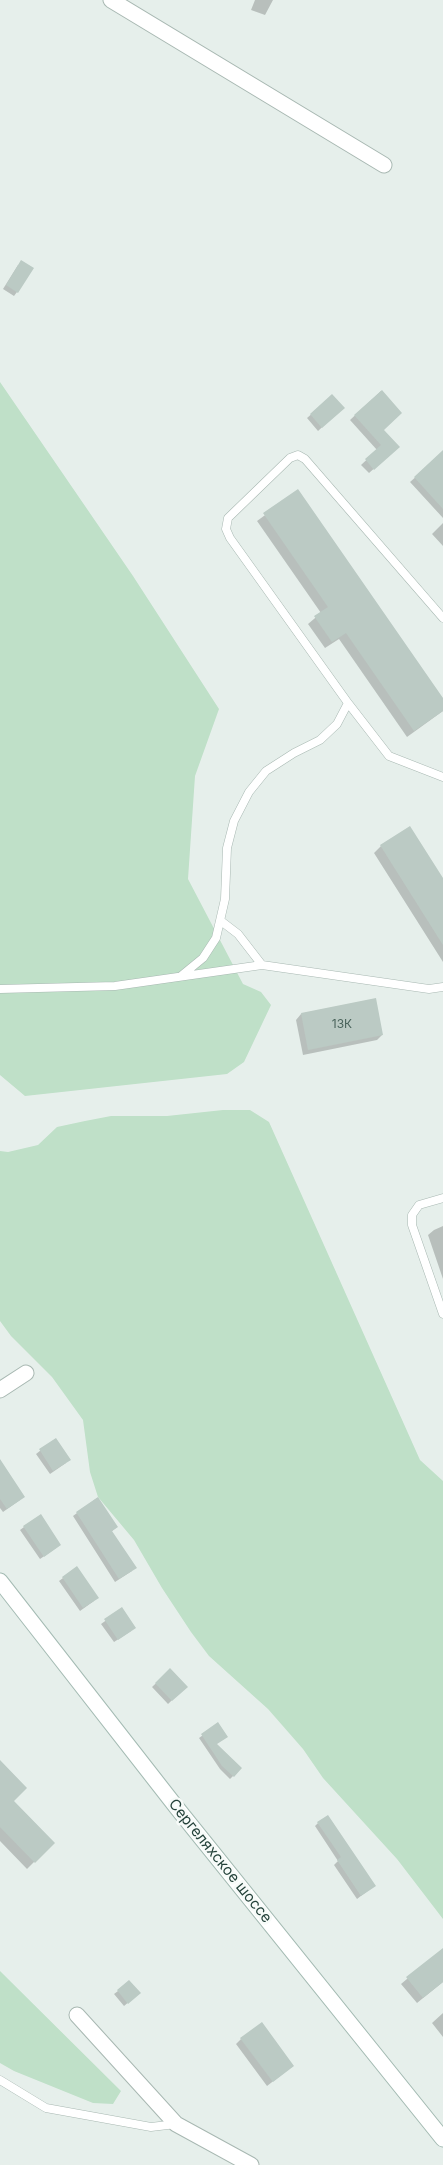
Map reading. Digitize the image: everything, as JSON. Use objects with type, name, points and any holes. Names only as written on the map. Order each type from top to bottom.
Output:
[{"type":"main road","points":[[111,0],[384,165]]},
{"type":"main road","points":[[0,1390],[26,1373]]},
{"type":"main road","name":"Сергеляхское шоссе","points":[[0,1581],[177,1808],[443,2139]]},
{"type":"main road","points":[[77,2015],[176,2124],[251,2165]]},
{"type":"lane","points":[[443,618],[305,459],[298,456],[290,458],[228,518],[226,530],[230,538],[348,704],[389,756],[443,777]]},
{"type":"lane","points":[[180,977],[203,958],[216,938],[225,898],[227,848],[234,821],[249,792],[266,771],[294,753],[320,740],[337,724],[348,704]]},
{"type":"lane","points":[[221,921],[238,934],[262,965]]},
{"type":"lane","points":[[0,989],[115,986],[262,965],[429,989],[443,987]]},
{"type":"lane","points":[[443,1198],[419,1206],[412,1215],[412,1225],[443,1314]]},
{"type":"lane","points":[[0,2080],[46,2108],[151,2126],[176,2124]]},
{"type":"green space","points":[[0,382],[133,576],[219,709],[195,776],[188,879],[243,984],[261,992],[271,1005],[244,1062],[227,1074],[25,1096],[0,1075]]},
{"type":"green space","points":[[223,1110],[250,1110],[269,1122],[420,1460],[443,1481],[443,1919],[397,1859],[323,1778],[303,1749],[268,1709],[209,1656],[191,1632],[134,1540],[98,1497],[90,1472],[83,1420],[52,1377],[11,1336],[0,1321],[0,1151],[8,1152],[38,1145],[57,1127],[111,1116],[167,1116]]},
{"type":"green space","points":[[0,1971],[121,2091],[113,2104],[93,2103],[14,2071],[0,2063]]},
{"type":"building","points":[[21,260],[34,268],[18,293],[6,285]]},
{"type":"building","points":[[382,390],[402,413],[384,430],[400,447],[374,470],[365,459],[381,445],[354,415]]},
{"type":"building","points":[[332,394],[345,408],[322,428],[310,414]]},
{"type":"building","points":[[443,450],[443,509],[414,477]]},
{"type":"building","points":[[298,489],[443,698],[443,711],[414,731],[346,633],[332,642],[314,616],[328,607],[263,513]]},
{"type":"building","points":[[410,826],[443,878],[443,945],[380,845]]},
{"type":"building","points":[[376,998],[383,1035],[308,1050],[301,1013]]},
{"type":"building","points":[[56,1438],[71,1460],[53,1471],[39,1449]]},
{"type":"building","points":[[0,1459],[25,1497],[7,1509],[0,1499]]},
{"type":"building","points":[[98,1497],[118,1527],[112,1531],[137,1568],[119,1579],[76,1512]]},
{"type":"building","points":[[41,1514],[61,1545],[44,1557],[23,1526]]},
{"type":"building","points":[[77,1566],[99,1598],[83,1608],[62,1577]]},
{"type":"building","points":[[122,1607],[136,1628],[118,1640],[104,1619]]},
{"type":"building","points":[[170,1668],[188,1687],[172,1701],[155,1683]]},
{"type":"building","points":[[218,1722],[228,1737],[217,1744],[242,1768],[234,1777],[222,1766],[201,1734]]},
{"type":"building","points":[[0,1760],[27,1788],[14,1801],[55,1843],[35,1863],[0,1827]]},
{"type":"building","points":[[328,1815],[376,1886],[361,1896],[337,1860],[341,1857],[317,1822]]},
{"type":"building","points":[[443,1948],[443,1982],[423,1998],[406,1977]]},
{"type":"building","points":[[129,1980],[141,1993],[128,2004],[117,1990]]},
{"type":"building","points":[[262,2022],[294,2066],[273,2082],[240,2038]]}]
